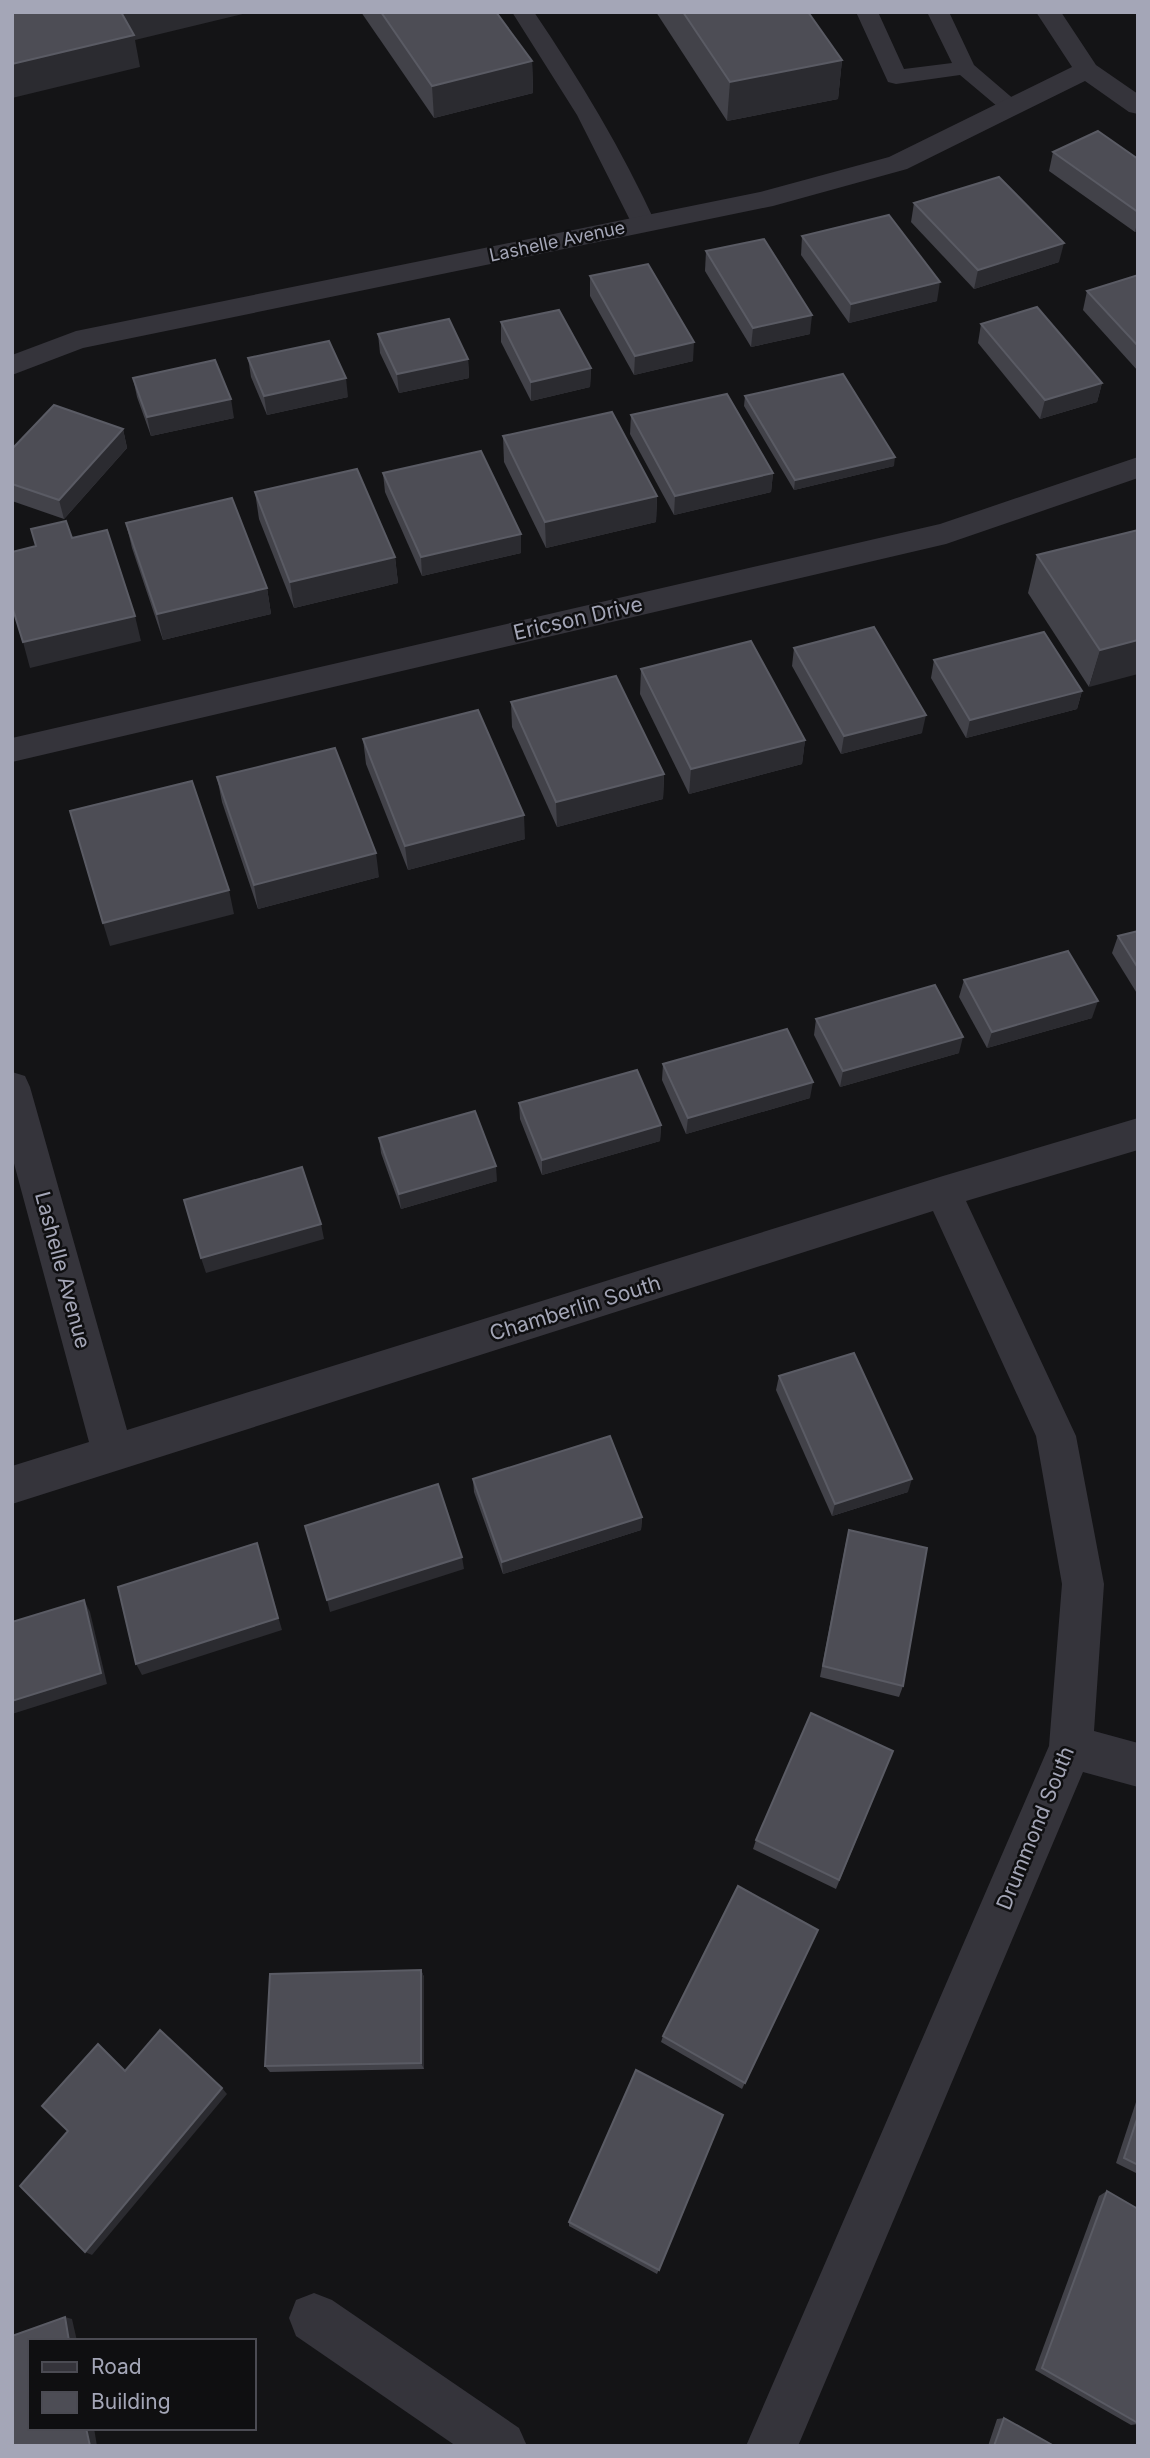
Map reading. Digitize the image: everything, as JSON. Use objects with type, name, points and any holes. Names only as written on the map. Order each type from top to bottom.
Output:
[{"type":"street","points":[[1048,12],[1087,70],[1138,106]]},
{"type":"street","name":"Lashelle Avenue","points":[[17,359],[76,340],[763,200],[898,163],[1087,70]]},
{"type":"street","name":"Ericson Drive","points":[[12,750],[946,533],[1138,467]]},
{"type":"street","name":"Lashelle Avenue","points":[[12,1087],[113,1454]]},
{"type":"street","name":"Chamberlin South","points":[[12,1485],[943,1192],[1138,1135]]},
{"type":"street","name":"Drummond South","points":[[772,2446],[1071,1747],[1083,1584],[1056,1436],[943,1192]]},
{"type":"street","points":[[1071,1747],[1138,1765]]},
{"type":"street","points":[[314,2318],[501,2446]]},
{"type":"lane","points":[[523,12],[545,44],[629,189],[644,224]]},
{"type":"lane","points":[[867,12],[896,77],[965,68]]},
{"type":"lane","points":[[939,12],[965,68],[1012,107]]},
{"type":"building","points":[[12,12],[121,12],[134,35],[12,64]]},
{"type":"building","points":[[381,12],[496,12],[532,61],[432,86]]},
{"type":"building","points":[[683,12],[808,12],[842,60],[730,82]]},
{"type":"building","points":[[1098,131],[1138,159],[1138,212],[1053,152]]},
{"type":"building","points":[[999,177],[1064,243],[978,270],[914,203]]},
{"type":"building","points":[[889,215],[940,282],[851,304],[802,236]]},
{"type":"building","points":[[764,239],[812,315],[753,328],[706,251]]},
{"type":"building","points":[[648,264],[694,342],[635,356],[590,276]]},
{"type":"building","points":[[1138,275],[1138,346],[1087,291]]},
{"type":"building","points":[[1037,307],[1102,383],[1045,400],[981,324]]},
{"type":"building","points":[[559,310],[591,368],[531,382],[501,322]]},
{"type":"building","points":[[449,319],[468,359],[397,374],[378,334]]},
{"type":"building","points":[[329,341],[346,378],[264,396],[248,358]]},
{"type":"building","points":[[215,360],[231,399],[147,417],[133,378]]},
{"type":"building","points":[[843,374],[895,457],[795,480],[745,396]]},
{"type":"building","points":[[727,394],[773,473],[675,496],[631,415]]},
{"type":"building","points":[[54,405],[123,429],[59,500],[12,484],[12,449]]},
{"type":"building","points":[[612,412],[657,496],[545,522],[503,436]]},
{"type":"building","points":[[481,451],[521,534],[421,557],[383,473]]},
{"type":"building","points":[[357,469],[395,557],[290,582],[255,492]]},
{"type":"building","points":[[232,498],[267,588],[157,614],[126,523]]},
{"type":"building","points":[[66,521],[72,538],[107,530],[135,616],[23,642],[12,606],[12,552],[36,546],[31,529]]},
{"type":"building","points":[[1138,530],[1138,640],[1100,650],[1037,555]]},
{"type":"building","points":[[874,627],[926,715],[844,736],[794,648]]},
{"type":"building","points":[[1044,632],[1082,691],[970,720],[934,660]]},
{"type":"building","points":[[751,641],[805,740],[691,769],[641,669]]},
{"type":"building","points":[[616,676],[664,774],[556,802],[511,702]]},
{"type":"building","points":[[478,710],[524,815],[405,846],[363,739]]},
{"type":"building","points":[[335,748],[376,853],[254,885],[217,777]]},
{"type":"building","points":[[192,781],[229,890],[103,923],[70,811]]},
{"type":"building","points":[[1138,931],[1138,968],[1118,936]]},
{"type":"building","points":[[1068,951],[1098,1001],[992,1032],[964,980]]},
{"type":"building","points":[[935,985],[963,1037],[843,1071],[816,1019]]},
{"type":"building","points":[[787,1029],[813,1082],[688,1118],[663,1064]]},
{"type":"building","points":[[637,1070],[661,1125],[542,1160],[519,1103]]},
{"type":"building","points":[[475,1111],[496,1166],[399,1194],[379,1138]]},
{"type":"building","points":[[302,1167],[321,1224],[201,1258],[184,1200]]},
{"type":"building","points":[[854,1353],[912,1479],[835,1504],[779,1376]]},
{"type":"building","points":[[610,1436],[642,1517],[502,1562],[473,1479]]},
{"type":"building","points":[[438,1484],[462,1557],[327,1600],[305,1526]]},
{"type":"building","points":[[849,1530],[927,1548],[903,1686],[823,1666]]},
{"type":"building","points":[[257,1543],[278,1618],[136,1664],[118,1587]]},
{"type":"building","points":[[84,1600],[101,1673],[12,1701],[12,1622]]},
{"type":"building","points":[[811,1713],[893,1751],[839,1880],[756,1840]]},
{"type":"building","points":[[738,1886],[818,1930],[745,2083],[663,2036]]},
{"type":"building","points":[[421,1970],[421,2063],[265,2066],[270,1974]]},
{"type":"building","points":[[160,2030],[222,2088],[85,2252],[20,2186],[68,2131],[42,2106],[98,2044],[125,2071]]},
{"type":"building","points":[[636,2070],[723,2115],[659,2270],[569,2222]]},
{"type":"building","points":[[1138,2116],[1138,2165],[1124,2158]]},
{"type":"building","points":[[1107,2191],[1138,2209],[1138,2423],[1042,2368]]},
{"type":"building","points":[[65,2317],[69,2339],[28,2339],[28,2430],[86,2430],[90,2446],[12,2446],[12,2336]]},
{"type":"building","points":[[1004,2418],[1054,2446],[994,2446]]}]
